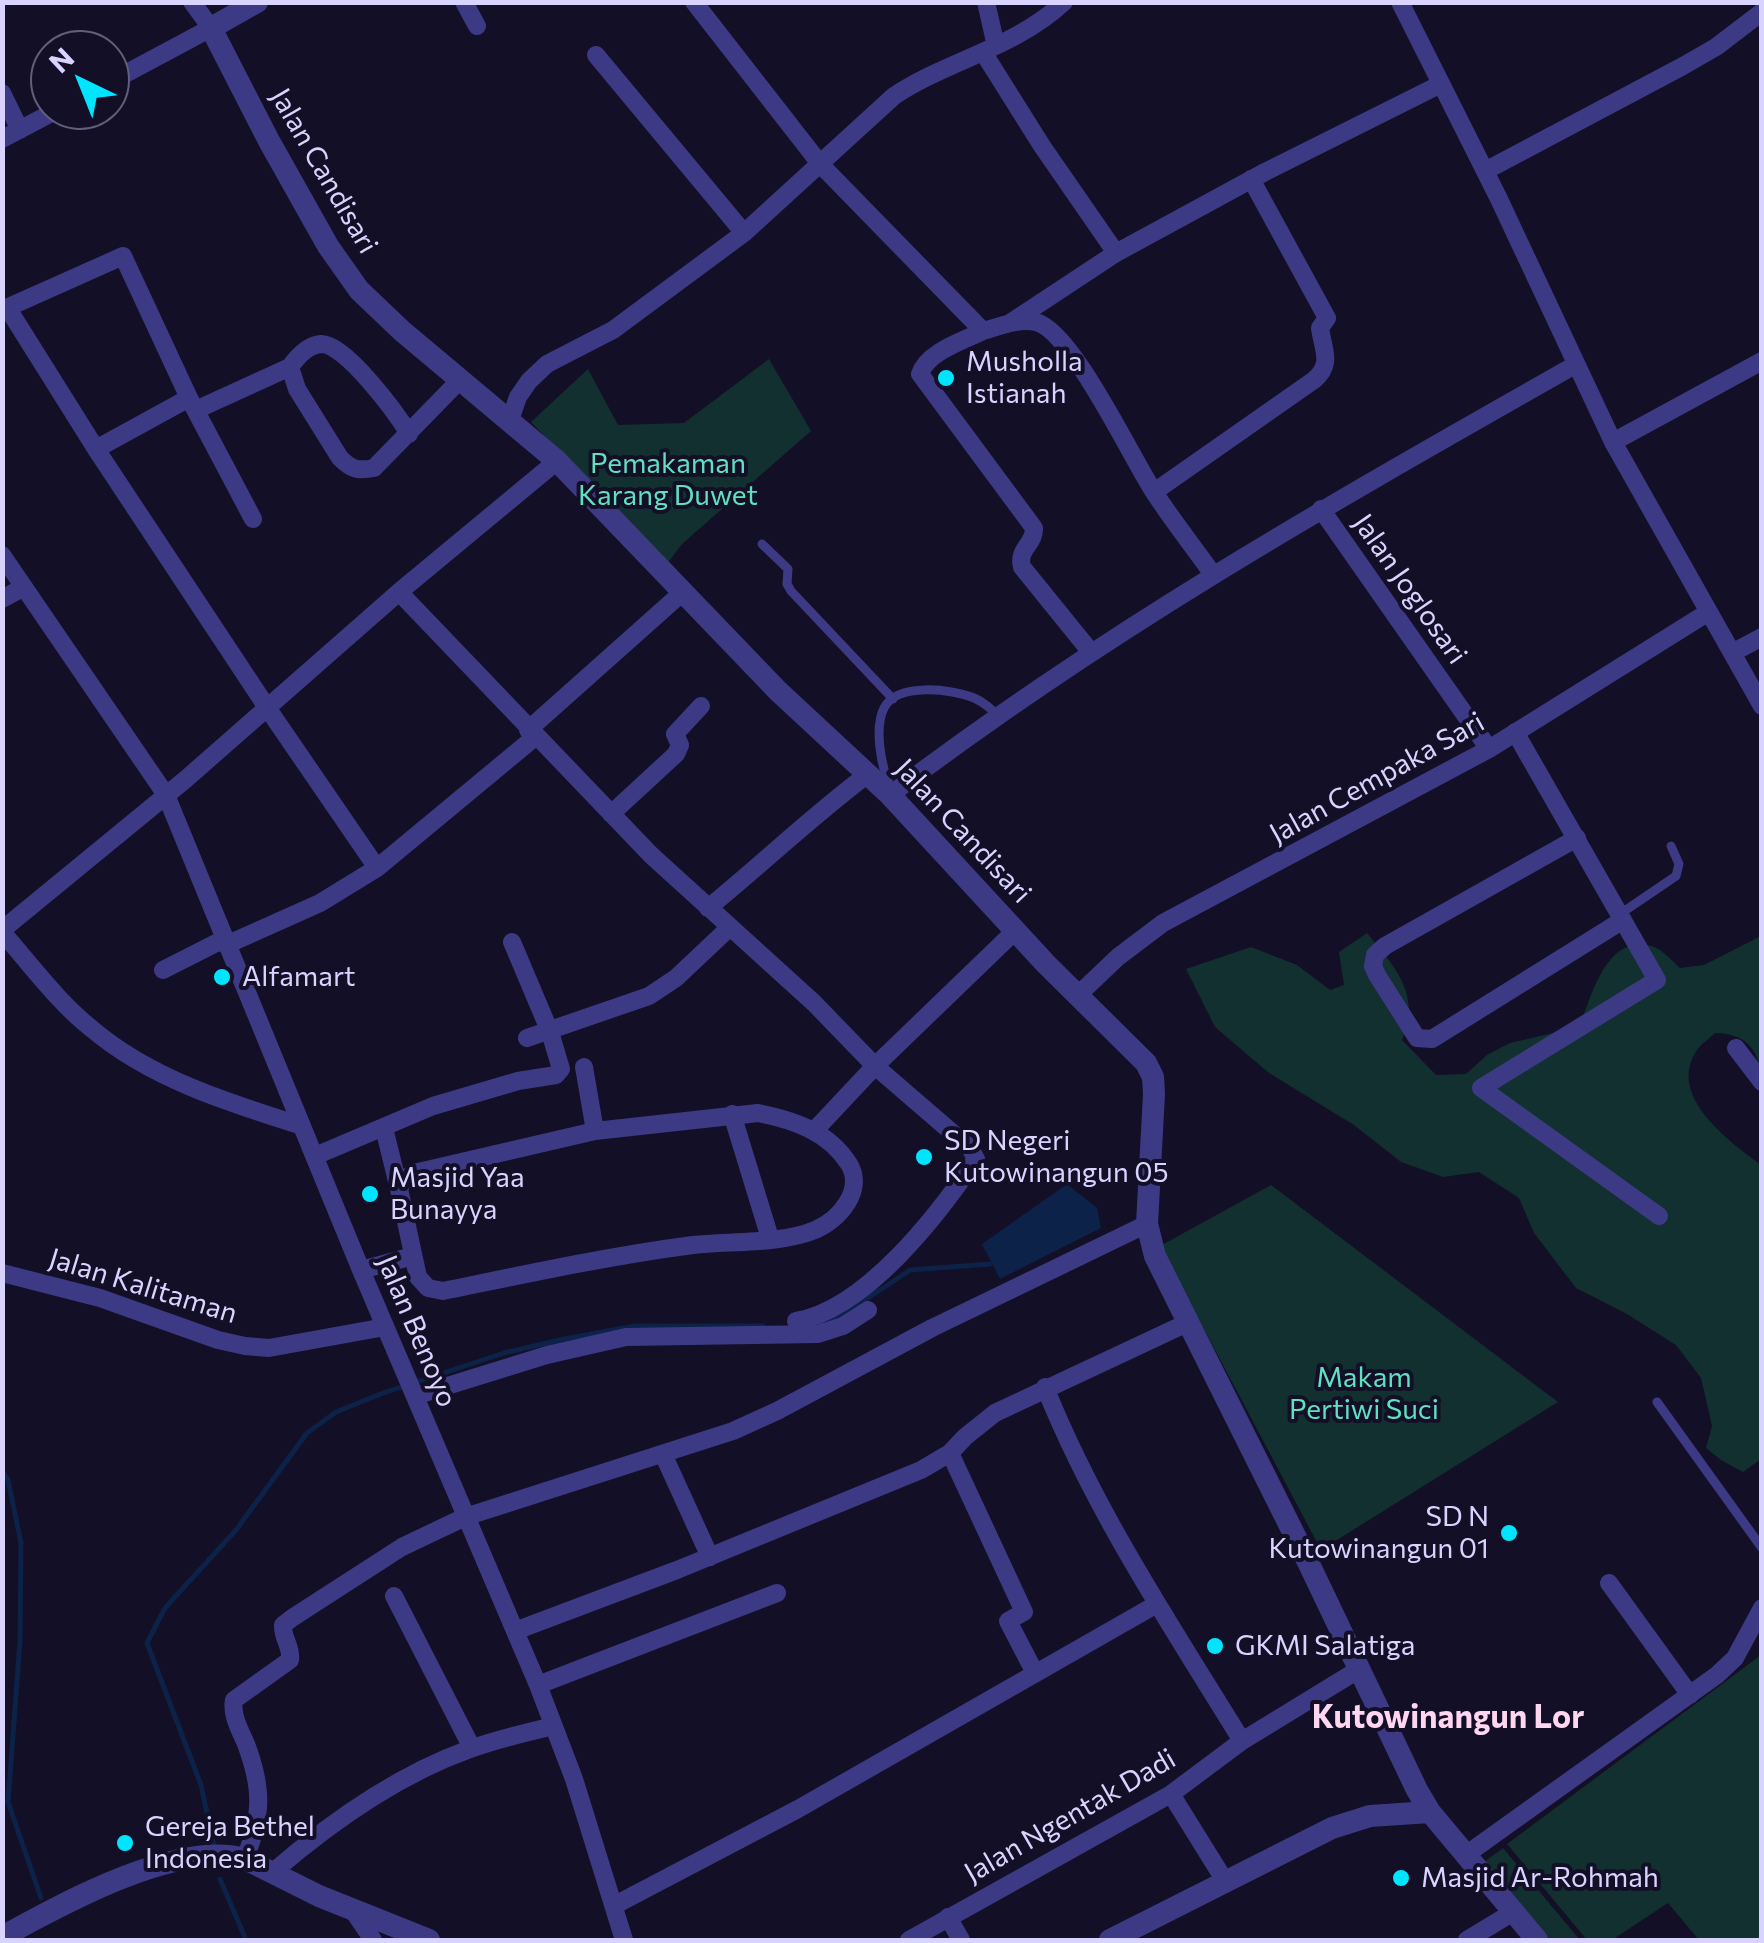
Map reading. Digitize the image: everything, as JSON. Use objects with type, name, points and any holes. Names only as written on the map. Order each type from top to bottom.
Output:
[{"type":"street","points":[[192,2],[211,28]]},
{"type":"street","points":[[130,71],[258,2]]},
{"type":"street","points":[[464,2],[477,26]]},
{"type":"street","points":[[694,2],[821,165],[982,331]]},
{"type":"street","points":[[986,2],[990,49],[1042,146],[1116,253]]},
{"type":"street","points":[[510,420],[529,381],[547,364],[612,330],[744,233],[894,96],[917,81],[1037,24],[1064,2]]},
{"type":"street","points":[[1400,2],[1613,442],[1762,706]]},
{"type":"street","points":[[1484,171],[1683,66],[1762,12]]},
{"type":"street","name":"Jalan Candisari","points":[[211,28],[328,246],[359,290],[557,461],[778,691],[892,794],[1015,931],[1146,1062],[1153,1077],[1147,1224],[1155,1256],[1430,1812],[1537,1940]]},
{"type":"street","points":[[596,55],[744,233]]},
{"type":"street","points":[[1010,323],[1116,253],[1441,84]]},
{"type":"street","points":[[2,93],[20,130]]},
{"type":"street","points":[[2,139],[30,125]]},
{"type":"street","points":[[1154,492],[1314,380],[1325,367],[1327,352],[1320,328],[1327,318],[1252,179]]},
{"type":"street","points":[[253,519],[122,256],[5,308],[377,868]]},
{"type":"street","points":[[1090,651],[1022,567],[1022,550],[1034,528],[920,374],[930,359],[982,331],[1010,323],[1036,322],[1055,332],[1074,356],[1154,492],[1212,573]]},
{"type":"street","points":[[96,449],[194,404],[290,367],[309,348],[323,344],[353,364],[409,434]]},
{"type":"street","points":[[1613,442],[1762,361]]},
{"type":"street","points":[[892,794],[1090,651],[1212,573],[1576,365]]},
{"type":"street","points":[[290,367],[297,389],[340,458],[359,471],[374,468],[460,380]]},
{"type":"street","points":[[302,1126],[222,1100],[134,1058],[70,1009],[2,932],[557,461]]},
{"type":"street","name":"Jalan Joglosari","points":[[1321,509],[1488,749]]},
{"type":"street","name":"Jalan Benoyo","points":[[2,555],[166,795],[361,1270],[538,1684],[574,1779],[624,1940]]},
{"type":"street","points":[[2,599],[24,587]]},
{"type":"street","points":[[163,970],[320,902],[377,868],[532,733],[684,591]]},
{"type":"street","points":[[399,592],[611,814],[976,1157],[909,1247],[818,1334],[626,1336],[412,1388]]},
{"type":"street","name":"Jalan Cempaka Sari","points":[[1078,995],[1118,957],[1164,923],[1488,749],[1707,612]]},
{"type":"street","points":[[1732,653],[1762,637]]},
{"type":"street","points":[[611,814],[676,754],[680,746],[676,733],[701,706]]},
{"type":"street","points":[[1515,732],[1657,980],[1481,1088],[1659,1216]]},
{"type":"street","points":[[708,908],[812,816],[868,774]]},
{"type":"street","points":[[1576,838],[1385,946],[1375,956],[1377,974],[1417,1038],[1432,1039],[1622,917]]},
{"type":"street","points":[[527,1038],[649,996],[676,978],[729,928]]},
{"type":"street","points":[[814,1131],[875,1066],[1015,931]]},
{"type":"street","points":[[315,1156],[465,1096],[556,1075],[561,1069],[550,1032],[512,942]]},
{"type":"street","points":[[1736,1048],[1762,1082]]},
{"type":"street","points":[[584,1067],[595,1130]]},
{"type":"street","points":[[384,1128],[412,1256],[422,1283],[443,1291],[590,1261],[814,1231],[847,1204],[855,1185],[851,1167],[814,1131],[793,1120],[732,1114],[595,1130],[414,1173],[404,1179],[399,1189]]},
{"type":"street","points":[[732,1114],[770,1238]]},
{"type":"street","points":[[245,1858],[257,1828],[260,1803],[250,1755],[232,1708],[234,1700],[290,1660],[291,1651],[282,1632],[283,1625],[292,1618],[402,1547],[465,1517],[733,1431],[932,1328],[1147,1224]]},
{"type":"street","points":[[361,1270],[412,1256]]},
{"type":"street","name":"Jalan Kalitaman","points":[[2,1273],[100,1298],[244,1346],[269,1348],[385,1326]]},
{"type":"street","points":[[796,1321],[834,1319],[868,1310]]},
{"type":"street","points":[[515,1631],[908,1476],[950,1453],[995,1413],[1187,1322]]},
{"type":"street","points":[[1045,1387],[1157,1604],[1242,1742]]},
{"type":"street","points":[[950,1453],[1024,1612],[1008,1621],[1035,1673]]},
{"type":"street","points":[[663,1454],[710,1556]]},
{"type":"street","points":[[1609,1583],[1690,1695]]},
{"type":"street","points":[[538,1684],[776,1593]]},
{"type":"street","points":[[394,1596],[472,1748]]},
{"type":"street","points":[[615,1905],[798,1809],[1157,1604]]},
{"type":"street","points":[[1467,1854],[1736,1658],[1762,1608]]},
{"type":"street","name":"Jalan Ngentak Dadi","points":[[909,1940],[1171,1794],[1242,1742],[1358,1670]]},
{"type":"street","points":[[273,1872],[364,1802],[430,1766],[472,1748],[553,1726]]},
{"type":"street","points":[[1171,1794],[1224,1881]]},
{"type":"street","points":[[1110,1940],[1224,1881],[1352,1822],[1370,1816],[1430,1812]]},
{"type":"street","points":[[2,1937],[54,1909],[147,1869],[209,1854],[227,1854],[245,1858],[354,1912],[428,1940]]},
{"type":"street","points":[[354,1912],[373,1940]]},
{"type":"street","points":[[1467,1940],[1514,1912]]},
{"type":"street","points":[[948,1916],[961,1940]]},
{"type":"lane","points":[[762,544],[788,569],[787,584],[792,591],[893,699]]},
{"type":"lane","points":[[892,794],[881,748],[883,710],[893,699],[918,691],[958,694],[974,698],[999,717]]},
{"type":"lane","points":[[1622,917],[1676,876],[1680,864],[1671,846]]},
{"type":"lane","points":[[1656,1402],[1762,1548]]},
{"type":"green space","name":"Pemakaman Karang Duwet","points":[[769,359],[811,431],[682,544],[667,564],[531,422],[588,369],[618,425],[684,423]]},
{"type":"green space","points":[[1367,933],[1396,970],[1407,995],[1409,1009],[1402,1040],[1436,1075],[1466,1074],[1487,1055],[1510,1043],[1579,1027],[1603,970],[1624,949],[1638,945],[1654,947],[1680,968],[1704,965],[1761,936],[1761,1072],[1747,1043],[1715,1033],[1697,1050],[1689,1084],[1705,1116],[1761,1165],[1761,1459],[1743,1472],[1706,1448],[1712,1426],[1701,1378],[1676,1345],[1576,1288],[1534,1233],[1519,1198],[1479,1172],[1443,1177],[1401,1162],[1354,1125],[1269,1073],[1215,1027],[1186,969],[1251,947],[1297,965],[1330,990],[1344,985],[1339,952]]},
{"type":"green space","name":"Makam Pertiwi Suci","points":[[1271,1185],[1558,1402],[1321,1550],[1160,1246]]},
{"type":"green space","points":[[1761,1655],[1761,1940],[1699,1940],[1668,1903],[1612,1940],[1587,1940],[1507,1844]]},
{"type":"green space","points":[[1503,1848],[1580,1940],[1540,1940],[1480,1865]]},
{"type":"water","points":[[1067,1184],[1097,1208],[1101,1228],[1000,1279],[982,1244]]},
{"type":"waterway","points":[[819,1323],[838,1318],[910,1270],[990,1264]]},
{"type":"waterway","points":[[214,1846],[201,1785],[147,1643],[165,1608],[236,1530],[307,1433],[336,1412],[504,1353],[635,1326],[763,1326]]},
{"type":"waterway","points":[[2,1470],[8,1480],[21,1543],[20,1641],[8,1802],[41,1898]]},
{"type":"waterway","points":[[220,1879],[246,1940]]},
{"type":"place","name":"Musholla Istianah","points":[[946,378]]},
{"type":"place","name":"Alfamart","points":[[222,977]]},
{"type":"place","name":"SD Negeri Kutowinangun 05","points":[[924,1157]]},
{"type":"place","name":"Masjid Yaa Bunayya","points":[[370,1194]]},
{"type":"place","name":"SD N Kutowinangun 01","points":[[1509,1533]]},
{"type":"place","name":"GKMI Salatiga","points":[[1215,1646]]},
{"type":"place","name":"Gereja Bethel Indonesia","points":[[125,1843]]},
{"type":"place","name":"Masjid Ar-Rohmah","points":[[1401,1878]]},
{"type":"district","name":"Kutowinangun Lor","points":[[1448,1717]]}]
